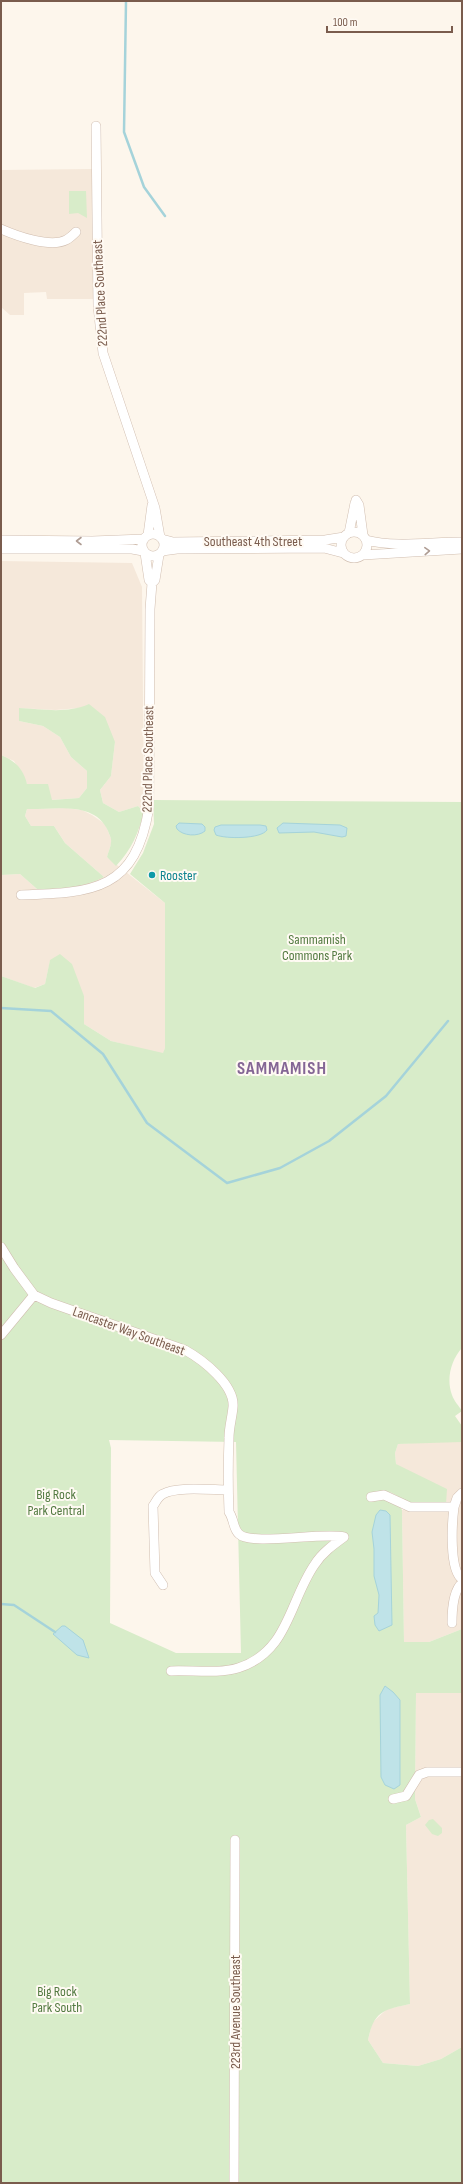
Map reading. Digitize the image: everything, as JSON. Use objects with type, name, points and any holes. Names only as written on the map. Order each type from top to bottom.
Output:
[{"type":"street","name":"222nd Place Southeast","points":[[96,126],[98,306],[102,347],[109,374],[152,499],[161,538]]},
{"type":"street","points":[[1,229],[21,237],[43,242],[66,241],[76,232]]},
{"type":"street","name":"222nd Place Southeast","points":[[146,537],[152,499]]},
{"type":"street","points":[[363,555],[367,548],[359,505],[356,500],[346,535],[341,545],[343,553],[351,558],[363,555],[462,549]]},
{"type":"street","points":[[346,535],[356,532],[364,537],[394,544],[462,542]]},
{"type":"street","points":[[1,540],[92,541],[146,537],[153,534],[161,538],[164,546],[161,553],[152,556],[132,549],[1,548]]},
{"type":"street","name":"Southeast 4th Street","points":[[161,538],[173,542],[325,540],[346,535]]},
{"type":"street","points":[[144,552],[142,545],[146,537]]},
{"type":"street","name":"Southeast 4th Street","points":[[161,553],[177,549],[324,548],[343,553]]},
{"type":"street","name":"222nd Place Southeast","points":[[144,552],[149,580],[152,583]]},
{"type":"street","name":"222nd Place Southeast","points":[[21,895],[84,891],[98,886],[116,876],[128,864],[136,853],[142,839],[149,807],[150,609],[152,583],[155,580],[161,553]]},
{"type":"street","name":"Lancaster Way Southeast","points":[[1,1247],[14,1268],[34,1294],[51,1303],[185,1350],[196,1356],[219,1376],[233,1406],[229,1424],[228,1512],[232,1517],[235,1529],[242,1536],[255,1539],[319,1535],[344,1537],[327,1550],[314,1564],[283,1631],[267,1651],[237,1668],[171,1670]]},
{"type":"street","points":[[1,1335],[34,1294]]},
{"type":"street","points":[[163,1585],[155,1573],[154,1555],[153,1506],[159,1497],[171,1490],[228,1490]]},
{"type":"street","points":[[452,1623],[452,1612],[457,1587],[461,1580],[454,1564],[454,1507],[461,1494]]},
{"type":"street","points":[[371,1497],[384,1495],[410,1507],[454,1507]]},
{"type":"street","points":[[393,1799],[406,1796],[419,1775],[427,1772],[462,1772]]},
{"type":"street","name":"223rd Avenue Southeast","points":[[234,2183],[235,1840]]},
{"type":"shaded area","points":[[93,169],[94,299],[47,299],[46,292],[24,293],[24,315],[10,315],[1,307],[1,170]]},
{"type":"shaded area","points":[[1,561],[132,563],[142,587],[144,812],[138,806],[119,812],[103,803],[100,790],[111,776],[115,742],[79,708],[55,710],[19,708],[19,721],[43,726],[60,737],[71,757],[87,771],[87,788],[79,798],[51,800],[27,784],[14,761],[1,755]]},
{"type":"shaded area","points":[[66,808],[82,810],[105,824],[112,841],[107,857],[165,903],[165,1048],[163,1054],[111,1041],[84,1024],[84,996],[50,961],[45,984],[34,988],[1,976],[1,875],[20,874],[37,889],[104,877],[65,843],[54,826],[31,826],[25,816],[27,809]]},
{"type":"shaded area","points":[[444,1441],[462,1442],[462,1629],[429,1642],[404,1642],[402,1510],[444,1511],[396,1464],[395,1453],[398,1444]]},
{"type":"shaded area","points":[[416,1693],[462,1693],[462,2047],[441,2059],[418,2066],[383,2063],[368,2040],[372,2023],[387,2009],[410,2004],[406,1825],[421,1817],[415,1799]]},
{"type":"green space","points":[[69,191],[86,191],[87,218],[78,213],[69,214]]},
{"type":"green space","points":[[89,704],[105,717],[115,742],[111,776],[100,790],[103,803],[119,812],[138,806],[144,812],[134,841],[116,866],[107,857],[111,846],[111,838],[108,831],[102,821],[93,815],[72,809],[27,809],[25,816],[31,826],[54,826],[65,843],[104,877],[80,886],[55,889],[37,889],[20,874],[1,875],[1,755],[21,769],[27,784],[48,784],[52,800],[79,798],[87,788],[87,771],[71,757],[60,737],[43,726],[19,721],[19,708],[63,710]]},
{"type":"green space","points":[[153,800],[462,802],[462,1348],[452,1364],[449,1383],[453,1397],[462,1411],[455,1416],[462,1426],[462,1442],[398,1444],[395,1453],[396,1464],[447,1489],[446,1504],[411,1503],[390,1492],[402,1510],[404,1642],[429,1642],[462,1629],[462,1693],[416,1693],[415,1799],[421,1817],[406,1825],[410,2004],[386,2010],[381,2013],[373,2023],[368,2040],[383,2063],[418,2066],[441,2059],[462,2047],[462,2183],[1,2183],[1,976],[35,988],[45,984],[50,960],[60,954],[72,964],[84,996],[84,1024],[111,1041],[163,1053],[165,1048],[165,903],[130,874],[143,853],[154,824]],"holes":[[[109,1440],[236,1442],[241,1653],[176,1653],[110,1623],[111,1448]]]},
{"type":"green space","points":[[433,1819],[442,1828],[442,1833],[438,1836],[432,1834],[425,1825],[429,1820]]},
{"type":"water","points":[[179,823],[202,824],[205,827],[205,831],[195,835],[183,833],[177,829],[176,826]]},
{"type":"water","points":[[283,823],[340,825],[347,828],[346,836],[342,837],[314,832],[279,833],[277,828]]},
{"type":"water","points":[[221,825],[260,825],[266,826],[267,830],[251,837],[227,837],[216,835],[214,830],[215,827]]},
{"type":"water","points":[[380,1510],[386,1511],[390,1515],[392,1625],[379,1631],[375,1625],[374,1616],[378,1613],[379,1595],[374,1576],[374,1549],[372,1532],[376,1515]]},
{"type":"water","points":[[62,1626],[65,1626],[83,1640],[89,1658],[77,1655],[53,1634]]},
{"type":"water","points":[[385,1686],[400,1700],[400,1785],[394,1789],[385,1785],[381,1777],[380,1695]]},
{"type":"waterway","points":[[126,1],[124,132],[144,187],[165,216]]},
{"type":"waterway","points":[[1,1008],[51,1011],[103,1054],[147,1123],[227,1183],[280,1168],[329,1141],[386,1096],[448,1021]]},
{"type":"waterway","points":[[1,1604],[14,1605],[55,1632]]},
{"type":"place","name":"Rooster","points":[[152,875]]},
{"type":"district","name":"SAMMAMISH","points":[[282,1068]]},
{"type":"park label","name":"Sammamish Commons Park","points":[[317,948]]},
{"type":"park label","name":"Big Rock Park Central","points":[[56,1502]]},
{"type":"park label","name":"Big Rock Park South","points":[[57,2000]]}]
